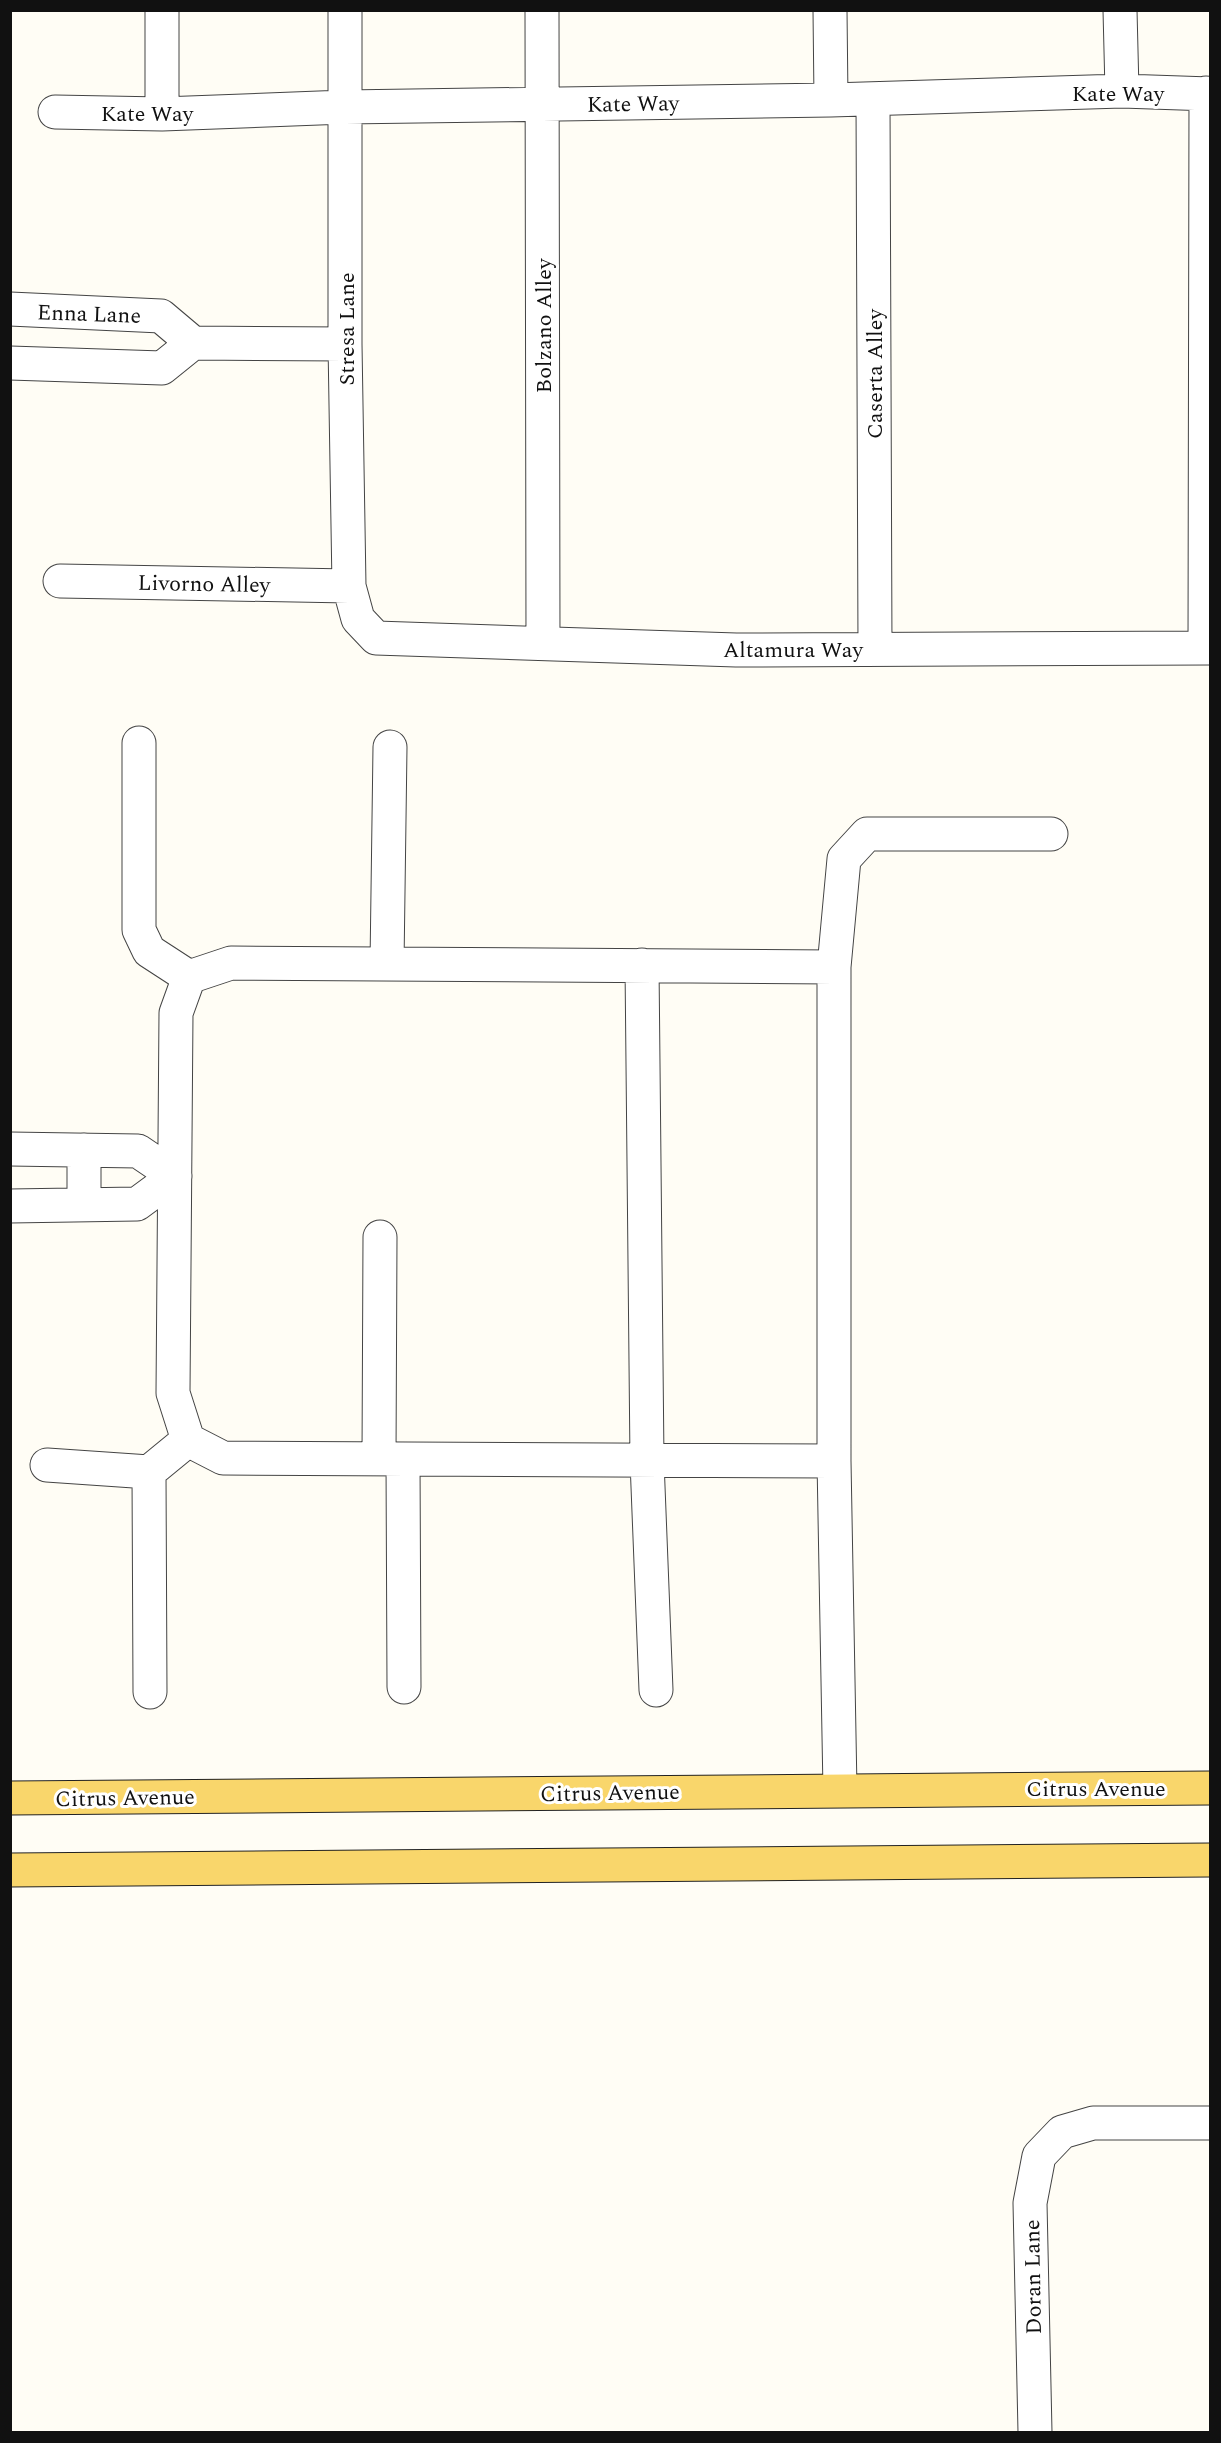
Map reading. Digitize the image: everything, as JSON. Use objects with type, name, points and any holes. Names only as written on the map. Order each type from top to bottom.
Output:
[{"type":"main road","name":"Citrus Avenue","points":[[10,1798],[1210,1788]]},
{"type":"main road","points":[[10,1870],[1210,1860]]},
{"type":"street","points":[[162,10],[162,114]]},
{"type":"street","name":"Stresa Lane","points":[[345,10],[345,344],[349,586],[358,619],[376,638]]},
{"type":"street","name":"Bolzano Alley","points":[[542,10],[543,642]]},
{"type":"street","points":[[830,10],[831,100]]},
{"type":"street","points":[[1120,10],[1122,91]]},
{"type":"street","name":"Kate Way","points":[[55,112],[162,114],[345,107],[831,100],[1122,91],[1208,94]]},
{"type":"street","points":[[1208,94],[1208,648]]},
{"type":"street","name":"Caserta Alley","points":[[873,99],[875,649]]},
{"type":"street","name":"Enna Lane","points":[[10,309],[161,315],[193,343]]},
{"type":"street","points":[[10,363],[162,368],[193,343],[345,344]]},
{"type":"street","name":"Livorno Alley","points":[[60,581],[349,586]]},
{"type":"street","name":"Altamura Way","points":[[376,638],[736,650],[1208,648]]},
{"type":"street","points":[[139,743],[139,930],[149,951],[189,977]]},
{"type":"street","points":[[387,964],[390,747]]},
{"type":"street","points":[[840,1790],[834,1461],[834,967],[844,859],[867,834],[1051,834]]},
{"type":"street","points":[[189,977],[231,963],[834,967]]},
{"type":"street","points":[[642,965],[647,1461],[656,1690]]},
{"type":"street","points":[[189,977],[176,1012],[173,1393],[188,1440],[223,1458],[834,1461]]},
{"type":"street","points":[[10,1149],[138,1151],[175,1176]]},
{"type":"street","points":[[84,1150],[84,1205]]},
{"type":"street","points":[[10,1206],[137,1204],[175,1176]]},
{"type":"street","points":[[380,1237],[404,1687]]},
{"type":"street","points":[[47,1465],[149,1472],[188,1440]]},
{"type":"street","points":[[149,1472],[150,1692]]},
{"type":"street","name":"Doran Lane","points":[[1035,2433],[1030,2203],[1039,2156],[1062,2132],[1093,2123],[1210,2123]]}]
